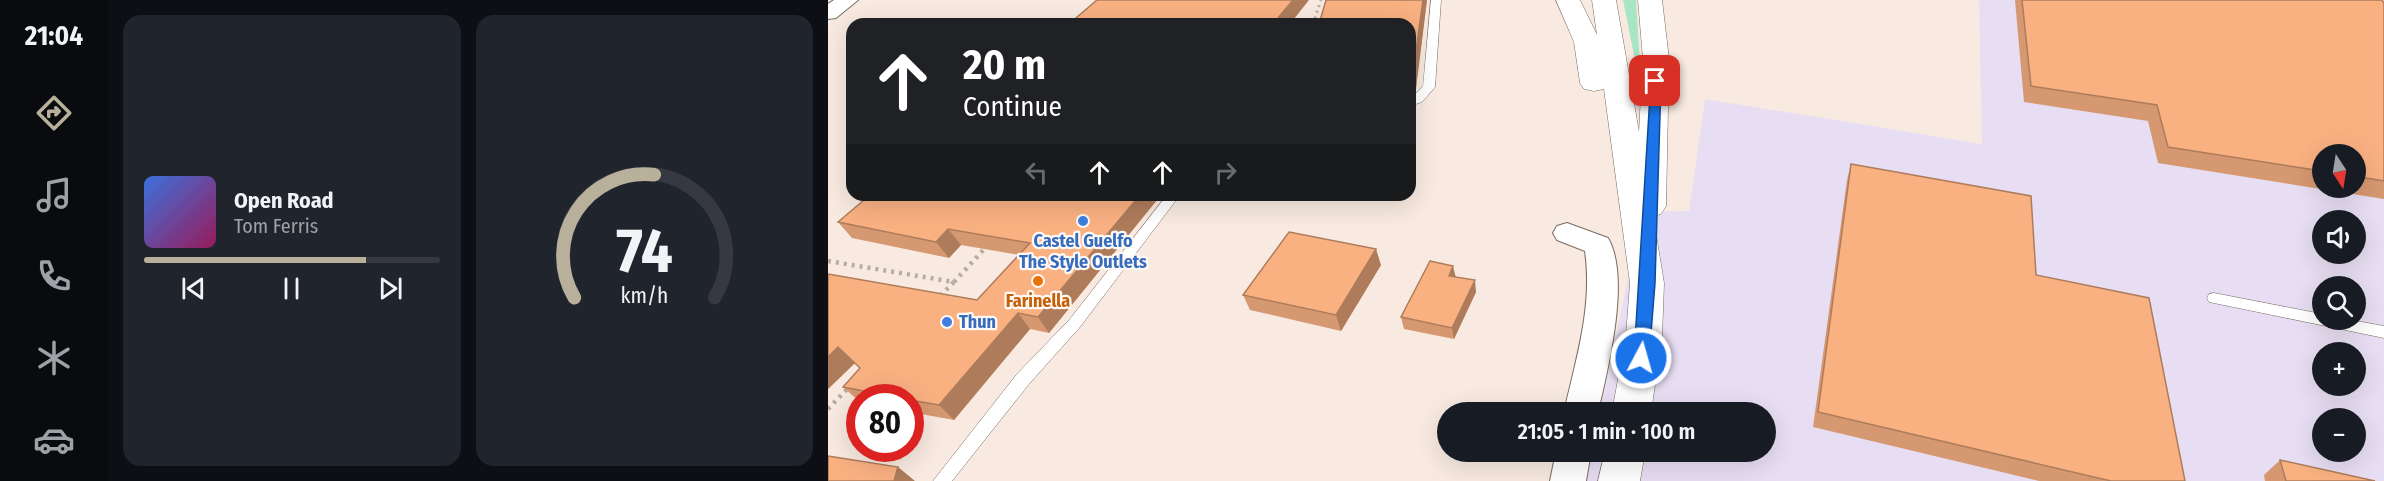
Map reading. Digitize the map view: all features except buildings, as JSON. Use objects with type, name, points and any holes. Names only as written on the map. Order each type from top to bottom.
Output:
[{"type":"highway","points":[[1568,0],[1587,42],[1603,130],[1647,283]]},
{"type":"highway","points":[[1604,0],[1647,283]]},
{"type":"highway","points":[[1634,402],[1644,336],[1647,283],[1656,59],[1650,0]]},
{"type":"highway","points":[[1619,481],[1623,462]]},
{"type":"street","points":[[828,13],[848,0]]},
{"type":"street","points":[[1567,233],[1598,245],[1603,268],[1600,320],[1583,402]]},
{"type":"street","points":[[1568,481],[1572,462]]},
{"type":"lane","points":[[1416,101],[1429,87],[1436,0]]},
{"type":"lane","points":[[942,481],[1023,379],[1076,323],[1169,201]]},
{"type":"lane","points":[[2214,298],[2384,332]]},
{"type":"path","points":[[1315,18],[1322,0]]},
{"type":"path","points":[[938,298],[993,238]]},
{"type":"path","points":[[828,261],[954,282]]},
{"type":"path","points":[[828,409],[857,380]]},
{"type":"shaded area","points":[[1979,0],[2384,0],[2384,481],[1586,481],[1590,462],[1776,462],[1776,402],[1602,402],[1642,212],[1689,211],[1705,99],[1982,144]]},
{"type":"green space","points":[[1623,0],[1636,0],[1642,95]]},
{"type":"place","name":"Castel Guelfo The Style Outlets","points":[[1083,221]]},
{"type":"place","name":"Farinella","points":[[1038,281]]},
{"type":"place","name":"Thun","points":[[947,322]]},
{"type":"route","points":[[1641,358],[1647,283],[1655,81]]}]
